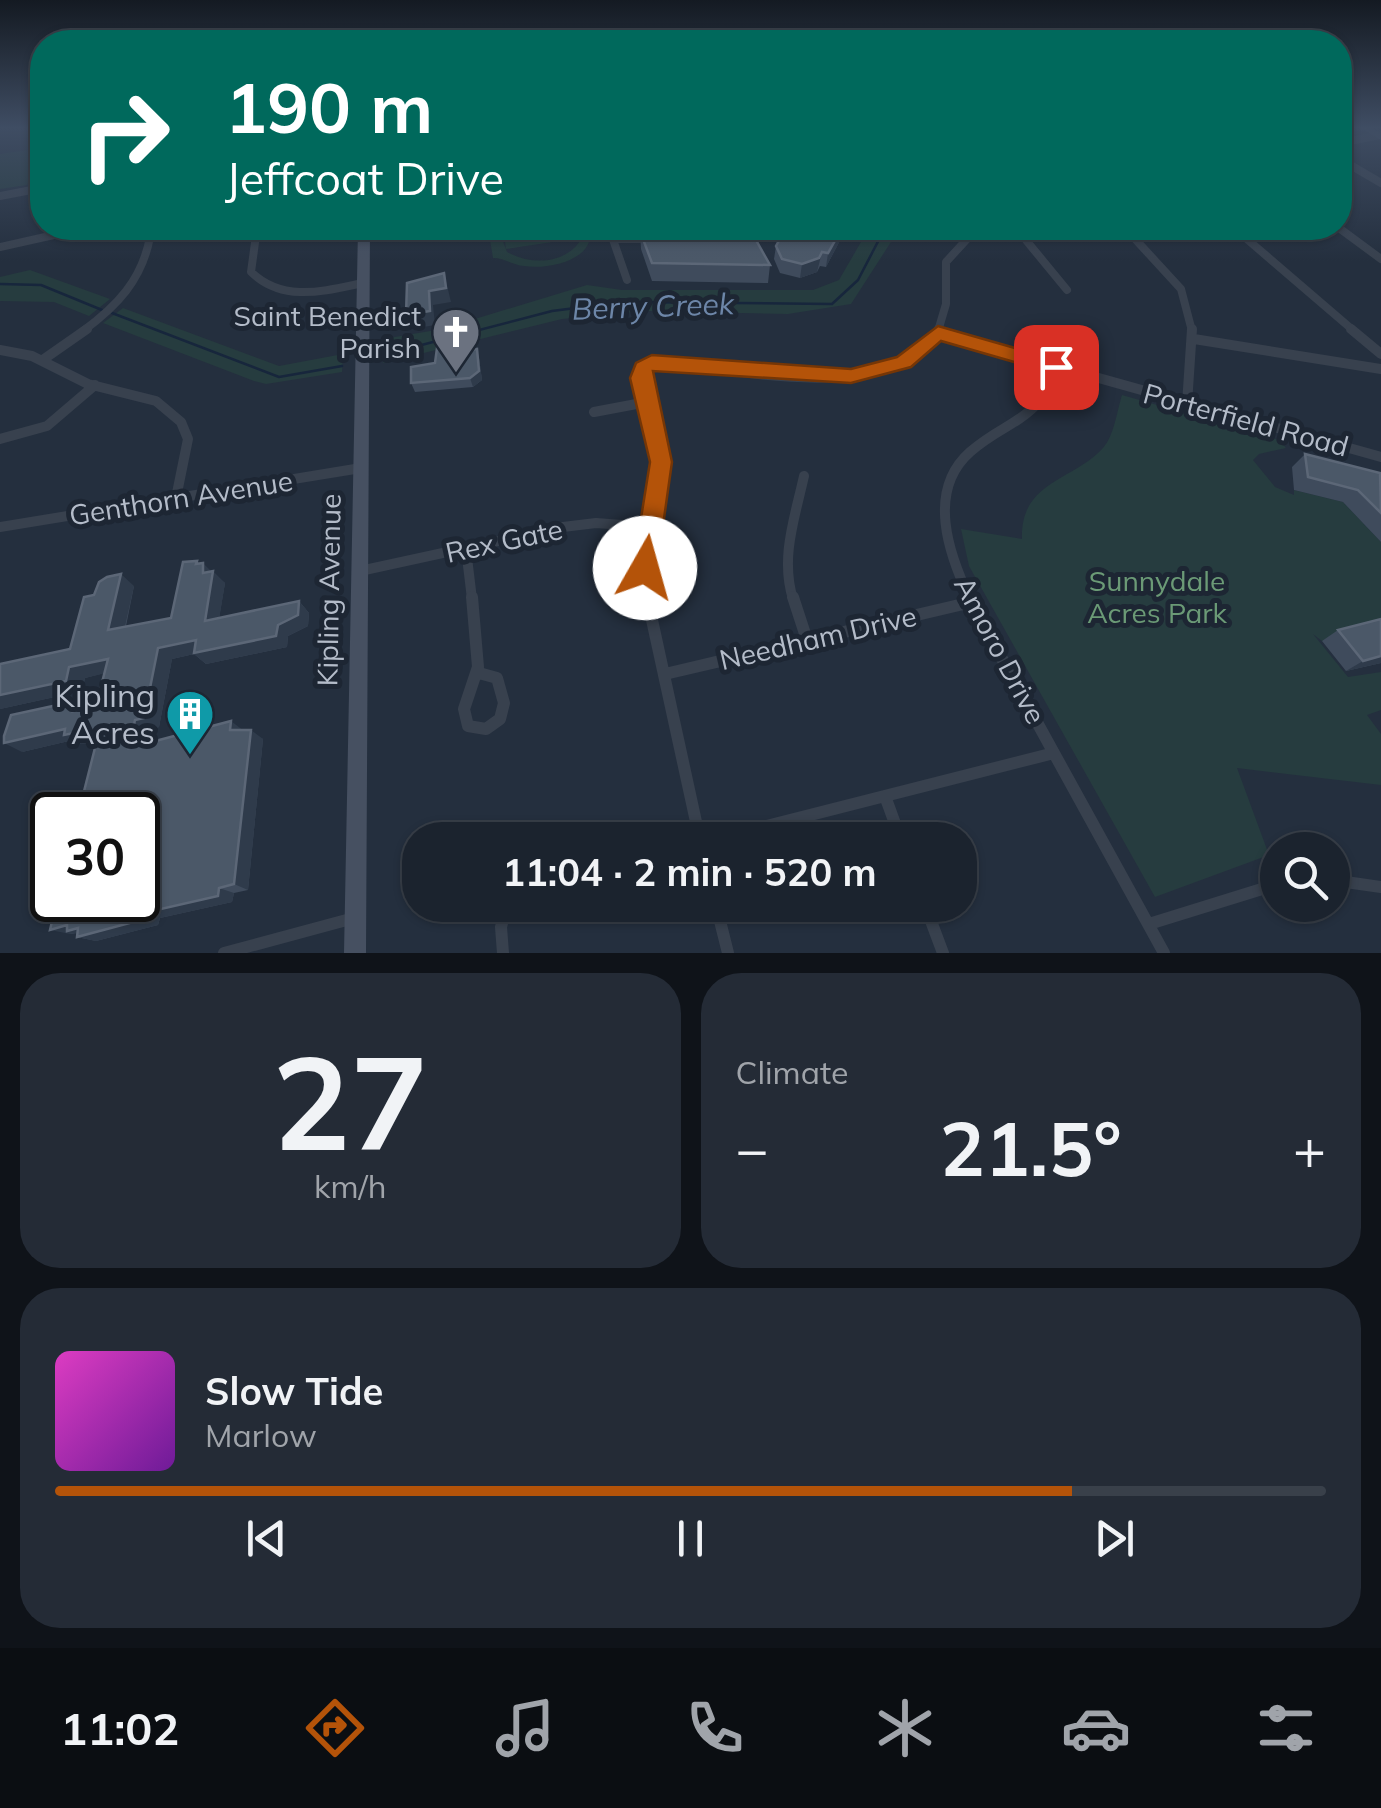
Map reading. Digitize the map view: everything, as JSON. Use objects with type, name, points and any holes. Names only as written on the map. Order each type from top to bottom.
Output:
[{"type":"main road","name":"Kipling Avenue","points":[[355,953],[364,240]]},
{"type":"street","points":[[0,196],[30,190]]},
{"type":"street","points":[[1352,238],[1381,259]]},
{"type":"street","points":[[0,248],[34,240]]},
{"type":"street","points":[[44,359],[140,279],[150,240]]},
{"type":"street","points":[[256,240],[251,272],[270,290],[302,293],[363,283]]},
{"type":"street","points":[[613,240],[627,280]]},
{"type":"street","points":[[696,822],[647,600],[649,527],[661,462],[640,374],[656,361],[844,377],[904,362],[938,333],[944,263],[966,240]]},
{"type":"street","points":[[1026,240],[1067,290]]},
{"type":"street","points":[[1137,240],[1180,283],[1193,309],[1187,404]]},
{"type":"street","points":[[1248,240],[1381,354]]},
{"type":"street","name":"Porterfield Road","points":[[938,333],[1381,456]]},
{"type":"street","points":[[1194,339],[1381,369]]},
{"type":"street","points":[[0,350],[44,359],[67,376],[159,401],[180,418],[188,452],[176,498]]},
{"type":"street","name":"Amoro Drive","points":[[1056,367],[1044,405],[969,454],[948,486],[946,533],[972,602],[1164,953]]},
{"type":"street","points":[[0,440],[46,426],[95,385]]},
{"type":"street","points":[[594,412],[647,402]]},
{"type":"street","name":"Genthorn Avenue","points":[[0,528],[361,468]]},
{"type":"street","points":[[804,476],[787,552],[786,580],[807,640]]},
{"type":"street","name":"Rex Gate","points":[[360,571],[596,523],[649,527]]},
{"type":"street","points":[[466,548],[478,673],[464,701],[463,715],[468,726],[486,729],[500,718],[503,688],[497,678],[478,673]]},
{"type":"street","name":"Needham Drive","points":[[665,674],[972,602]]},
{"type":"street","points":[[782,822],[1054,753]]},
{"type":"street","points":[[884,796],[894,822]]},
{"type":"street","points":[[1350,882],[1381,886]]},
{"type":"street","points":[[1150,924],[1260,890]]},
{"type":"street","points":[[224,953],[356,917]]},
{"type":"street","points":[[503,922],[504,953]]},
{"type":"street","points":[[720,922],[728,953]]},
{"type":"street","points":[[931,922],[943,953]]},
{"type":"green space","points":[[0,172],[30,172],[27,185],[0,189]]},
{"type":"green space","points":[[490,240],[502,240],[507,252],[538,261],[558,258],[580,240],[590,240],[578,255],[557,264],[524,266],[493,258]]},
{"type":"green space","points":[[505,240],[566,240],[506,249]]},
{"type":"green space","points":[[862,240],[892,240],[851,304],[788,314],[647,311],[562,319],[383,363],[383,339],[442,329],[587,285],[622,290],[813,290],[839,280]]},
{"type":"green space","points":[[30,270],[110,299],[89,316],[54,302],[0,301],[0,277]]},
{"type":"green space","points":[[123,308],[279,366],[343,354],[342,372],[266,384],[254,381],[103,323]]},
{"type":"green space","name":"Sunnydale Acres Park","points":[[1122,395],[1279,440],[1286,448],[1259,454],[1253,460],[1275,487],[1294,495],[1294,490],[1343,502],[1381,542],[1381,626],[1322,641],[1313,634],[1348,677],[1381,672],[1381,710],[1367,715],[1381,734],[1381,785],[1237,768],[1261,832],[1260,858],[1155,897],[969,566],[961,529],[1022,539],[1024,520],[1039,493],[1091,459],[1107,443]]},
{"type":"building","points":[[643,240],[756,240],[770,265],[652,263]]},
{"type":"building","points":[[779,240],[835,240],[828,253],[822,252],[819,258],[802,264],[782,259],[776,246]]},
{"type":"building","points":[[444,273],[446,288],[429,291],[430,311],[406,315],[407,283]]},
{"type":"building","points":[[460,344],[461,351],[477,349],[479,371],[470,378],[411,383],[411,367],[435,363],[437,348]]},
{"type":"building","points":[[1305,454],[1380,473],[1381,513],[1358,490],[1308,477]]},
{"type":"building","name":"Kipling Acres","points":[[197,561],[196,564],[203,563],[203,573],[213,571],[205,621],[299,601],[298,615],[278,625],[276,636],[194,653],[196,640],[158,648],[144,718],[135,720],[129,748],[231,721],[230,730],[251,730],[234,884],[219,888],[218,896],[160,909],[160,792],[84,792],[97,740],[87,742],[89,730],[64,735],[65,729],[4,743],[11,715],[76,701],[73,711],[96,706],[108,659],[69,667],[66,681],[0,695],[0,664],[70,649],[84,597],[94,595],[99,582],[107,577],[121,574],[108,630],[171,618],[183,562]]},
{"type":"building","points":[[1381,619],[1381,656],[1363,661],[1338,630]]},
{"type":"building","name":"Kipling Acres","points":[[52,922],[133,922],[77,937],[78,928],[67,931],[67,925],[50,930]]},
{"type":"waterway","name":"Berry Creek","points":[[383,355],[552,311],[623,302],[832,304],[858,280],[879,240]]},
{"type":"waterway","name":"Berry Creek","points":[[0,284],[41,285],[102,310]]},
{"type":"waterway","name":"Berry Creek","points":[[112,313],[279,377],[342,366]]},
{"type":"place","name":"Saint Benedict Parish","points":[[456,374]]},
{"type":"place","name":"Kipling Acres","points":[[190,756]]},
{"type":"route","points":[[645,568],[661,462],[655,425],[640,378],[652,362],[851,376],[904,362],[938,333],[1056,367]]}]
